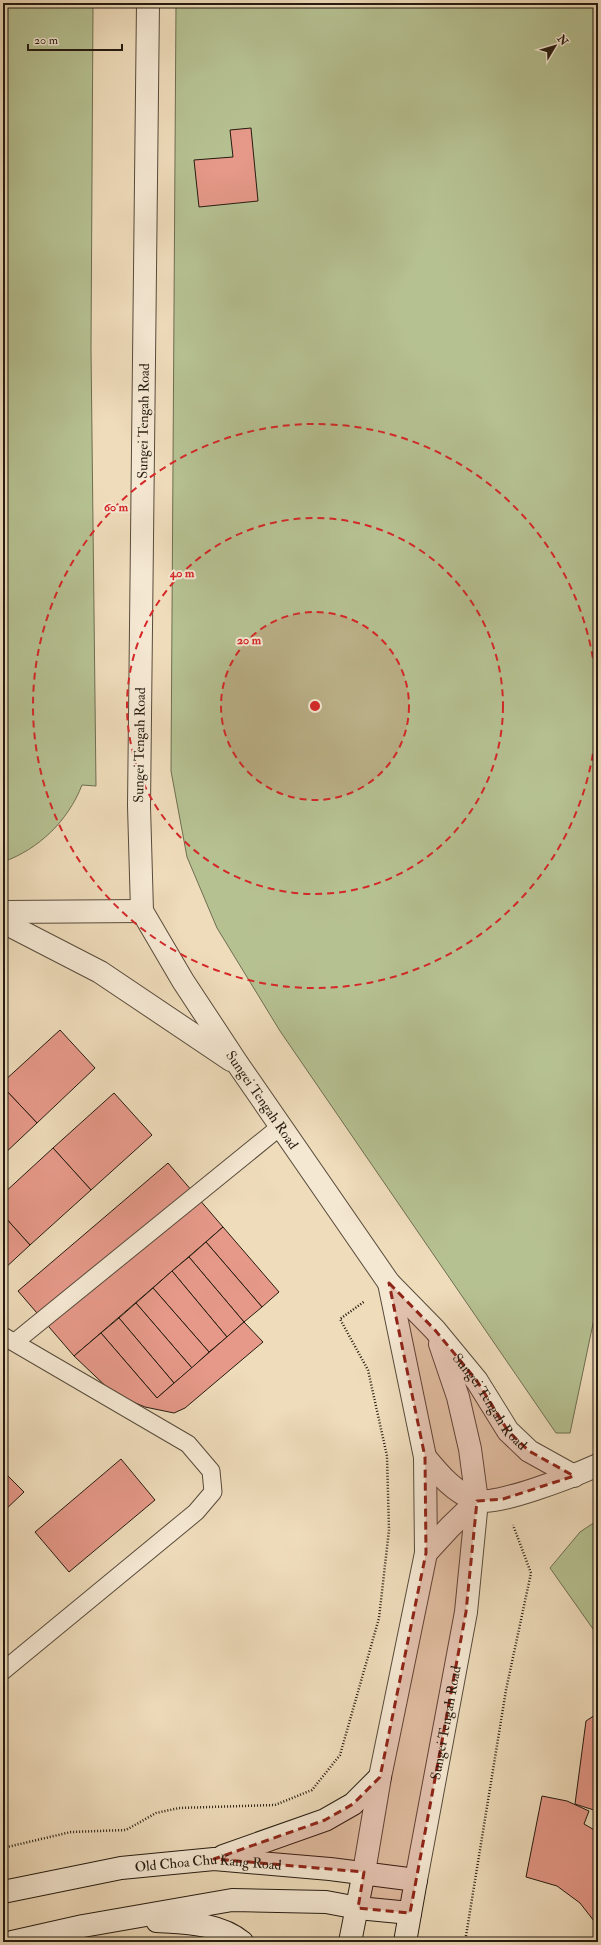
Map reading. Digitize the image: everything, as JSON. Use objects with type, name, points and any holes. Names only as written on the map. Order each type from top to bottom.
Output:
[{"type":"street","name":"Sungei Tengah Road","points":[[148,3],[138,806],[142,911],[183,981],[237,1064],[389,1283],[435,1330],[477,1381],[508,1430],[529,1451],[574,1476]]},
{"type":"street","points":[[3,912],[142,911]]},
{"type":"street","points":[[3,922],[100,972],[237,1064]]},
{"type":"street","name":"Sungei Tengah Road","points":[[350,1942],[358,1908],[380,1777],[426,1554],[425,1457],[389,1283]]},
{"type":"street","name":"Sungei Tengah Road","points":[[406,1942],[416,1880],[466,1612],[477,1501],[470,1449],[458,1397],[435,1330]]},
{"type":"street","name":"Sungei Tengah Road","points":[[425,1457],[450,1486],[477,1501]]},
{"type":"street","points":[[477,1501],[503,1499],[574,1476],[598,1465]]},
{"type":"street","name":"Sungei Tengah Road","points":[[426,1554],[450,1527],[477,1501]]},
{"type":"street","points":[[214,1859],[325,1820],[353,1804],[380,1777]]},
{"type":"street","name":"Old Choa Chu Kang Road","points":[[3,1892],[25,1886],[121,1868],[214,1859],[364,1872],[416,1880]]},
{"type":"street","points":[[12,1942],[126,1919],[232,1900],[326,1902],[358,1908],[410,1913]]},
{"type":"street","points":[[126,1919],[198,1924],[233,1934],[242,1942]]},
{"type":"lane","points":[[3,1671],[196,1512],[213,1492],[210,1471],[188,1444],[9,1339],[281,1126]]},
{"type":"path","points":[[3,1848],[71,1832],[126,1830],[156,1813],[179,1808],[274,1805],[312,1790],[340,1755],[378,1618],[389,1530],[387,1456],[368,1370],[340,1319],[389,1283]]},
{"type":"path","points":[[465,1942],[506,1690],[531,1573],[503,1499]]},
{"type":"highlighted area","points":[[389,1283],[435,1330],[477,1381],[508,1431],[529,1451],[574,1476],[503,1499],[477,1501],[466,1612],[410,1913],[358,1908],[364,1872],[214,1859],[325,1820],[353,1804],[380,1777],[426,1553],[425,1457]]},
{"type":"green space","points":[[3,3],[93,3],[91,350],[96,786],[82,785],[69,810],[51,832],[29,850],[3,862]]},
{"type":"green space","points":[[176,3],[598,3],[598,1300],[570,1433],[556,1433],[280,1031],[217,928],[187,857],[171,771]]},
{"type":"green space","points":[[598,1520],[598,1636],[550,1568],[580,1532]]},
{"type":"building","points":[[251,128],[258,201],[199,207],[194,160],[233,157],[230,130]]},
{"type":"building","points":[[60,1030],[95,1068],[37,1123],[3,1087],[3,1082]]},
{"type":"building","points":[[3,1087],[37,1123],[3,1155]]},
{"type":"building","points":[[114,1093],[152,1135],[91,1190],[53,1148]]},
{"type":"building","points":[[53,1148],[91,1190],[30,1245],[3,1215],[3,1194]]},
{"type":"building","points":[[168,1163],[223,1227],[74,1356],[18,1291]]},
{"type":"building","points":[[3,1215],[30,1245],[3,1270]]},
{"type":"building","points":[[223,1227],[279,1292],[262,1307],[206,1242]]},
{"type":"building","points":[[206,1242],[262,1307],[244,1322],[189,1257]]},
{"type":"building","points":[[189,1257],[244,1322],[227,1337],[172,1271]]},
{"type":"building","points":[[172,1271],[227,1337],[209,1352],[153,1288]]},
{"type":"building","points":[[153,1288],[209,1352],[192,1368],[136,1303]]},
{"type":"building","points":[[136,1303],[192,1368],[174,1383],[119,1318]]},
{"type":"building","points":[[119,1318],[174,1383],[157,1398],[101,1333]]},
{"type":"building","points":[[244,1322],[263,1342],[185,1408],[174,1413],[145,1407],[114,1394],[74,1356],[101,1333],[157,1398]]},
{"type":"building","points":[[121,1459],[155,1500],[69,1572],[35,1532]]},
{"type":"building","points":[[3,1471],[24,1492],[3,1512]]},
{"type":"building","points":[[598,1713],[597,1811],[575,1804],[586,1721]]},
{"type":"building","points":[[542,1796],[567,1801],[589,1811],[584,1824],[598,1832],[598,1931],[594,1921],[580,1903],[557,1886],[526,1877]]}]
